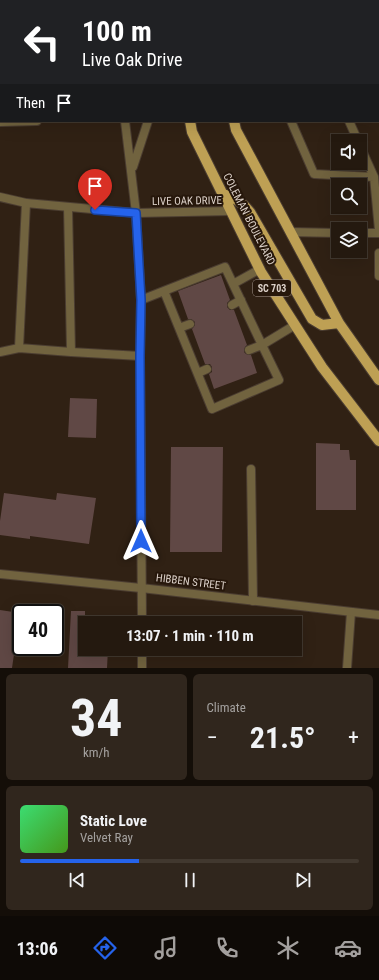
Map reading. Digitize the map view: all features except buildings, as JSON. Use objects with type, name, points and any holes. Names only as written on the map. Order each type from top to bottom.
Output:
[{"type":"main road","name":"COLEMAN BOULEVARD","points":[[190,122],[192,132],[260,269],[322,367],[379,441]]},
{"type":"main road","points":[[234,122],[236,130],[339,323],[379,380]]},
{"type":"main road","points":[[222,194],[237,199],[250,212],[312,319],[322,325],[339,323]]},
{"type":"street","points":[[125,122],[136,213],[141,300],[142,616]]},
{"type":"street","points":[[132,170],[148,122]]},
{"type":"street","points":[[291,122],[314,174],[374,177]]},
{"type":"street","points":[[348,122],[354,134]]},
{"type":"street","points":[[367,162],[374,177],[379,230]]},
{"type":"street","name":"LIVE OAK DRIVE","points":[[0,197],[26,203],[136,213],[231,211]]},
{"type":"street","points":[[19,348],[26,203]]},
{"type":"street","points":[[68,207],[71,352]]},
{"type":"street","points":[[290,232],[331,233]]},
{"type":"street","points":[[367,233],[379,233]]},
{"type":"street","points":[[379,253],[379,276]]},
{"type":"street","points":[[141,300],[164,291],[225,268],[279,380],[212,409],[164,291]]},
{"type":"street","points":[[234,284],[260,269]]},
{"type":"street","points":[[232,305],[241,300]]},
{"type":"street","points":[[179,328],[190,324]]},
{"type":"street","points":[[249,350],[262,345],[295,325]]},
{"type":"street","points":[[0,352],[19,348],[140,356]]},
{"type":"street","points":[[198,373],[207,369]]},
{"type":"street","points":[[251,469],[253,601]]},
{"type":"street","name":"HIBBEN STREET","points":[[0,574],[142,588],[379,615]]},
{"type":"street","points":[[347,668],[351,612]]},
{"type":"street","points":[[142,656],[142,668]]},
{"type":"route","points":[[95,210],[136,213],[141,300],[141,541]]}]
